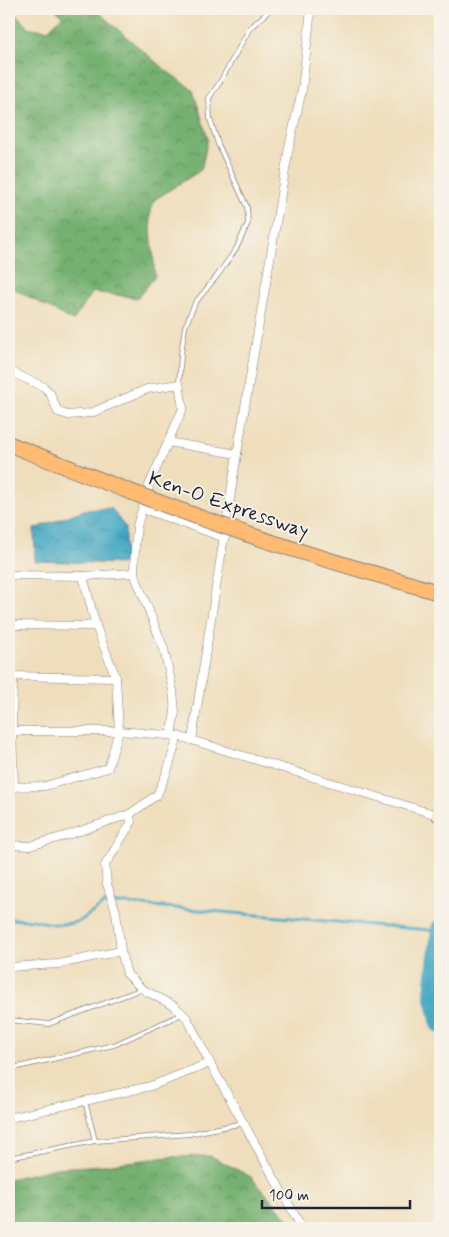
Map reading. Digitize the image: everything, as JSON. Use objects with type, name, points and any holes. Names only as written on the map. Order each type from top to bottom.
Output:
[{"type":"highway","name":"Ken-O Expressway","points":[[9,444],[73,470],[247,534],[440,593]]},
{"type":"street","points":[[192,740],[237,454],[289,147],[302,90],[312,9]]},
{"type":"street","points":[[9,371],[44,387],[50,393],[58,412],[68,415],[91,413],[147,389],[179,384],[183,408],[150,483],[137,526],[134,573],[164,649],[173,691],[175,736],[167,772],[157,795],[130,814],[30,846],[9,845]]},
{"type":"street","points":[[168,442],[237,454]]},
{"type":"street","points":[[143,509],[225,538]]},
{"type":"street","points":[[9,575],[84,576],[134,573]]},
{"type":"street","points":[[84,576],[96,626],[116,678],[119,731],[108,768],[45,786],[11,786],[11,676],[116,678]]},
{"type":"street","points":[[9,625],[96,626]]},
{"type":"street","points":[[10,731],[119,731],[175,736],[439,815]]},
{"type":"street","points":[[130,814],[132,823],[105,865],[107,884],[116,912],[121,951],[127,974],[142,989],[174,1006],[187,1018],[302,1228]]},
{"type":"street","points":[[9,967],[58,964],[121,951]]},
{"type":"street","points":[[9,1118],[151,1086],[210,1062]]},
{"type":"lane","points":[[179,384],[185,327],[195,302],[217,276],[236,248],[248,223],[247,207],[218,144],[210,119],[209,98],[250,28],[271,9]]},
{"type":"lane","points":[[9,1020],[49,1024],[142,989]]},
{"type":"lane","points":[[9,1069],[114,1046],[182,1014]]},
{"type":"lane","points":[[85,1101],[95,1141]]},
{"type":"lane","points":[[9,1158],[95,1141],[190,1134],[243,1123]]},
{"type":"green space","points":[[9,9],[29,28],[48,30],[62,16],[55,9],[96,9],[164,69],[193,90],[208,139],[201,170],[154,200],[150,216],[155,276],[138,298],[93,292],[73,321],[9,286]]},
{"type":"green space","points":[[211,1156],[251,1177],[289,1220],[292,1228],[9,1228],[9,1179],[57,1168],[104,1165],[168,1157]]},
{"type":"water","points":[[111,508],[125,527],[125,564],[35,561],[34,529],[84,510]]},
{"type":"waterway","points":[[9,919],[67,924],[80,921],[104,904],[130,904],[440,931]]},
{"type":"waterway","points":[[440,928],[433,993],[440,1024]]}]
